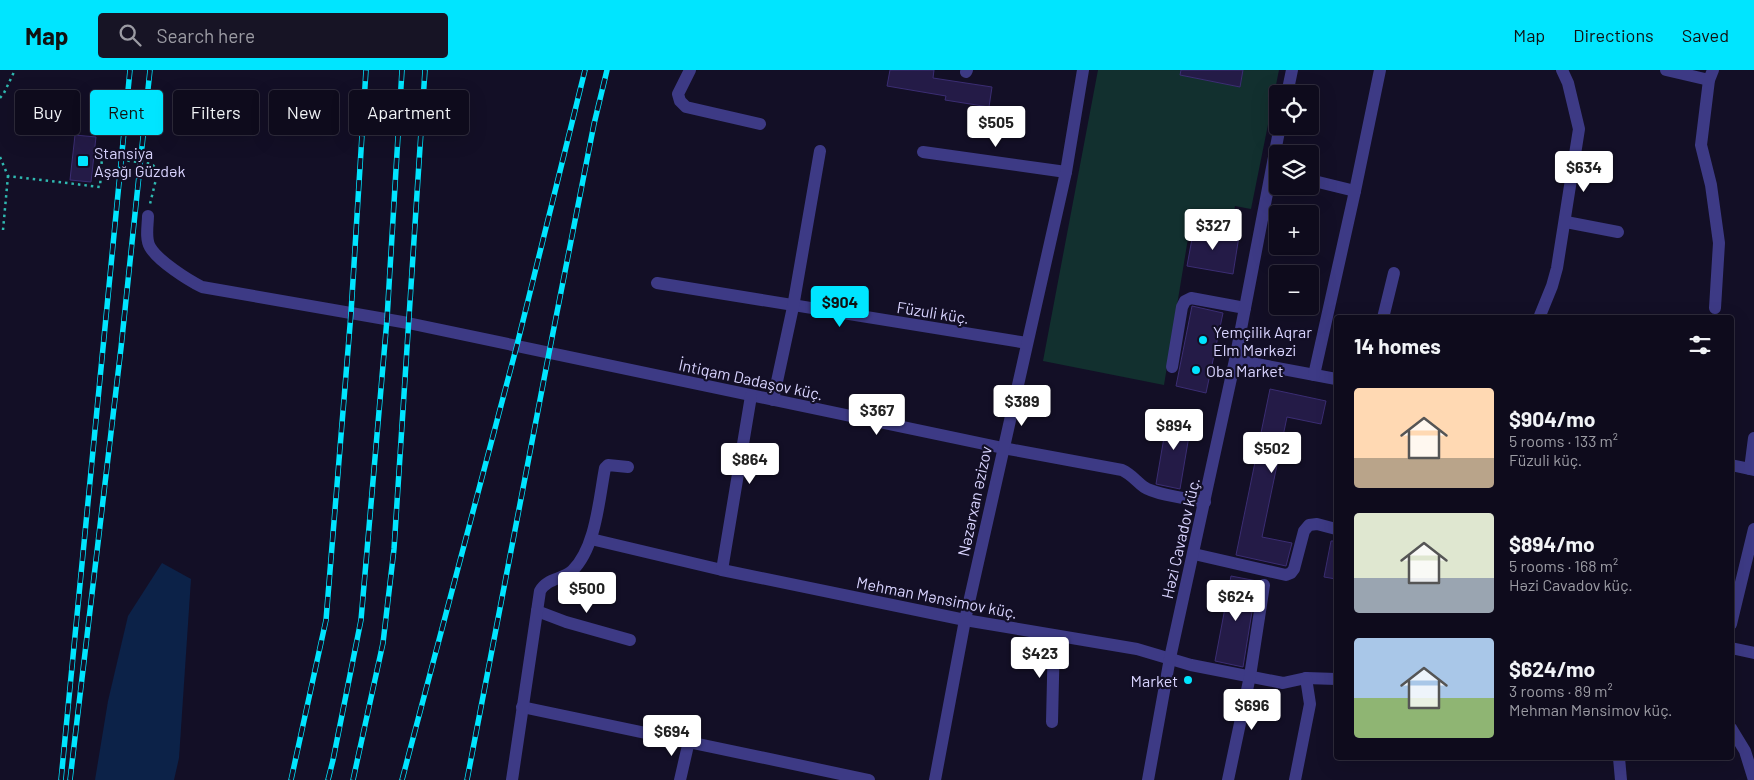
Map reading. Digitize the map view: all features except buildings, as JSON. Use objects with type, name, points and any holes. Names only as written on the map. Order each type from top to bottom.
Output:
[{"type":"street","points":[[690,70],[678,94],[680,101],[686,107],[760,124]]},
{"type":"street","name":"Nəzərxan Əzizov","points":[[935,780],[965,620],[1002,448],[1066,172],[1083,70]]},
{"type":"street","points":[[1289,85],[1292,70]]},
{"type":"street","points":[[1314,375],[1380,70]]},
{"type":"street","points":[[1541,315],[1552,286],[1566,222],[1579,128],[1568,83],[1562,70]]},
{"type":"street","points":[[1666,70],[1711,75],[1701,145],[1710,184],[1719,243],[1715,308]]},
{"type":"street","points":[[773,400],[793,306],[820,150]]},
{"type":"street","points":[[923,152],[1066,172]]},
{"type":"street","points":[[1319,182],[1355,191]]},
{"type":"street","name":"Həzi Cavadov küç.","points":[[1148,780],[1170,658],[1236,360],[1269,195]]},
{"type":"street","name":"İntiqam Dadaşov küç.","points":[[148,216],[148,242],[150,247],[169,266],[188,280],[202,287],[387,319],[1002,448],[1122,470],[1132,475],[1144,487],[1205,502]]},
{"type":"street","points":[[1566,222],[1618,232]]},
{"type":"street","points":[[1385,315],[1394,273]]},
{"type":"street","name":"Füzuli küç.","points":[[657,283],[1027,343]]},
{"type":"street","points":[[1172,367],[1182,307],[1185,301],[1190,298],[1245,308]]},
{"type":"street","points":[[1236,360],[1334,379]]},
{"type":"street","points":[[722,570],[751,396]]},
{"type":"street","points":[[1734,466],[1752,470],[1754,438]]},
{"type":"street","points":[[512,780],[540,591],[544,585],[564,577],[573,570],[591,539],[605,468],[608,465],[628,467]]},
{"type":"street","points":[[1194,554],[1286,575],[1292,573],[1294,569],[1304,531],[1309,524],[1334,528]]},
{"type":"street","points":[[1734,612],[1754,529]]},
{"type":"street","name":"Mehman Mənsimov küç.","points":[[591,539],[722,570],[965,620],[1137,649],[1192,665],[1283,683],[1306,678],[1334,679]]},
{"type":"street","points":[[1228,780],[1250,676],[1264,585]]},
{"type":"street","points":[[537,611],[566,622],[630,640]]},
{"type":"street","points":[[1052,722],[1054,636]]},
{"type":"street","points":[[1734,649],[1754,653]]},
{"type":"street","points":[[1295,780],[1310,704],[1306,678]]},
{"type":"street","points":[[522,707],[869,780]]},
{"type":"street","points":[[1734,733],[1745,751],[1754,780]]},
{"type":"street","points":[[680,780],[690,741]]},
{"type":"street","points":[[1619,760],[1621,780]]},
{"type":"path","points":[[0,98],[15,70]]},
{"type":"path","points":[[0,157],[8,176],[3,230]]},
{"type":"path","points":[[8,176],[100,186],[102,157],[152,164],[158,171],[148,216]]},
{"type":"green space","points":[[1098,70],[1279,70],[1276,85],[1269,85],[1269,120],[1251,209],[1235,206],[1231,227],[1191,220],[1164,385],[1043,361]]},
{"type":"water","points":[[162,563],[191,579],[179,758],[174,780],[95,780],[108,701],[128,616]]},
{"type":"railway","points":[[61,780],[130,70]]},
{"type":"railway","points":[[70,780],[121,348],[150,70]]},
{"type":"railway","points":[[291,780],[326,620],[351,313],[366,70]]},
{"type":"railway","points":[[328,780],[361,620],[387,319],[402,70]]},
{"type":"railway","points":[[353,780],[383,643],[394,549],[425,70]]},
{"type":"railway","points":[[402,780],[517,345],[585,70]]},
{"type":"railway","points":[[467,780],[594,124],[607,70]]},
{"type":"place","name":"Stansiya Aşağı Güzdək","points":[[83,161]]},
{"type":"place","name":"Yemçilik Aqrar Elm Mərkəzi","points":[[1203,340]]},
{"type":"place","name":"Oba Market","points":[[1196,370]]},
{"type":"place","name":"Market","points":[[1188,680]]}]
